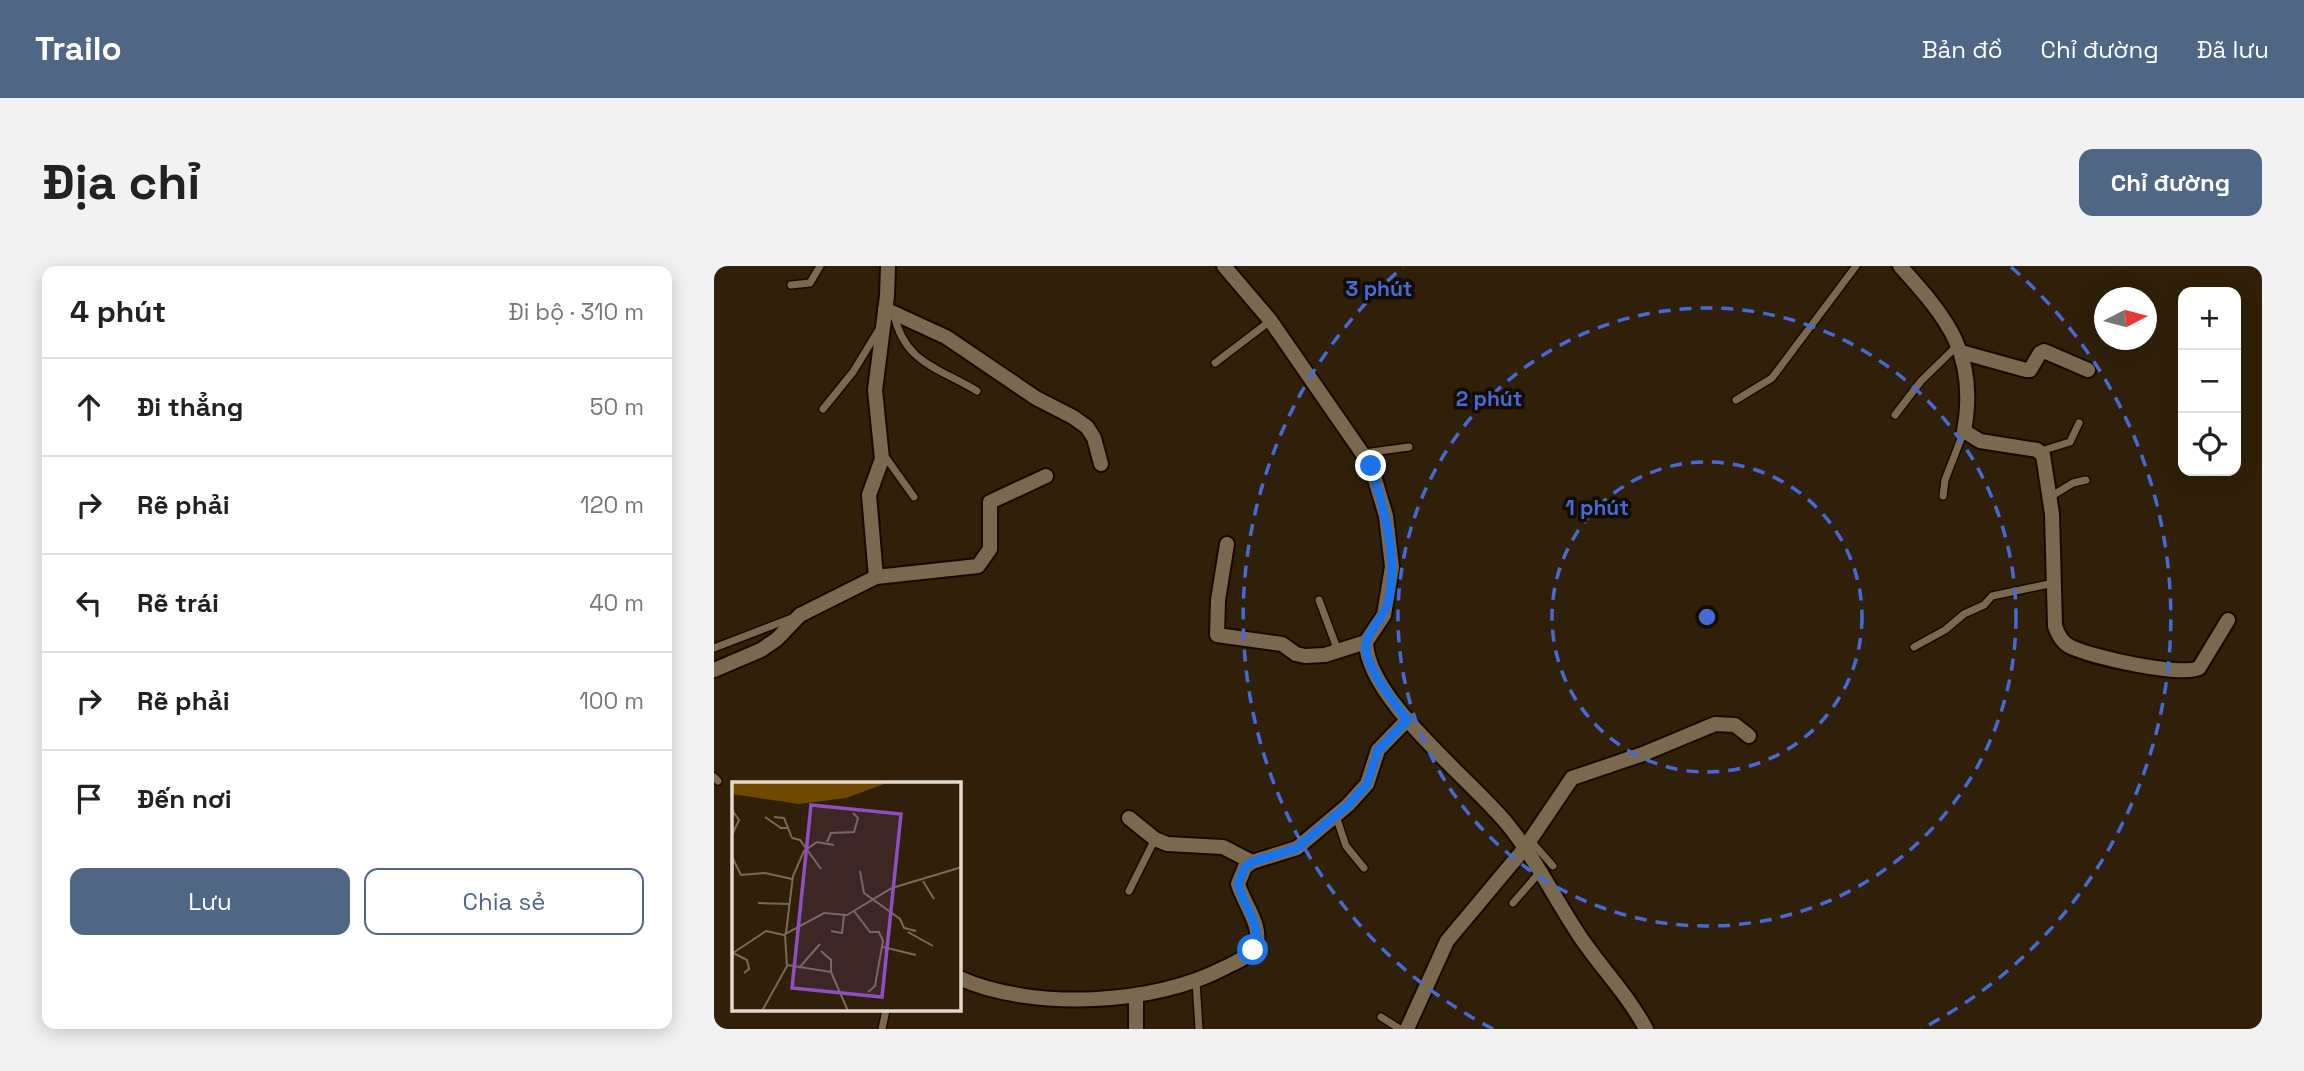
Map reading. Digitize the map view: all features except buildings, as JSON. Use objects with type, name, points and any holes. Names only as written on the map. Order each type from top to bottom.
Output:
[{"type":"street","points":[[876,577],[869,495],[882,451],[874,390],[883,325],[890,312],[888,266]]},
{"type":"street","points":[[1224,266],[1270,320],[1371,466],[1386,516],[1392,567],[1384,615],[1366,642],[1338,651],[1305,656],[1296,654],[1282,644],[1217,635],[1218,600],[1227,544]]},
{"type":"street","points":[[1899,266],[1931,301],[1960,348],[1966,401],[1964,431],[1980,441],[2041,451],[2049,498],[2055,626],[2062,641],[2081,650],[2180,672],[2199,668],[2228,620]]},
{"type":"street","points":[[890,312],[946,337],[1036,398],[1087,427],[1094,439],[1101,464]]},
{"type":"street","points":[[1960,348],[2026,370],[2030,370],[2040,353],[2044,352],[2088,370]]},
{"type":"street","points":[[714,670],[770,645],[805,612],[876,577],[962,569],[982,564],[991,540],[990,502],[1046,476]]},
{"type":"street","points":[[1366,642],[1370,664],[1407,720],[1527,844],[1546,869],[1584,942],[1629,999],[1646,1029]]},
{"type":"street","points":[[961,979],[975,985],[1035,996],[1112,999],[1136,997],[1196,981],[1241,959],[1257,943],[1257,929],[1238,884],[1245,867],[1252,862],[1297,848],[1336,816],[1367,784],[1378,750],[1407,720]]},
{"type":"street","points":[[1407,1029],[1447,941],[1527,844],[1572,778],[1643,754],[1714,724],[1735,725],[1749,736]]},
{"type":"street","points":[[1129,818],[1155,839],[1182,847],[1223,847],[1252,862]]},
{"type":"street","points":[[1136,997],[1136,1029]]},
{"type":"lane","points":[[791,285],[810,283],[820,266]]},
{"type":"lane","points":[[1736,400],[1772,378],[1856,266]]},
{"type":"lane","points":[[890,312],[897,330],[915,358],[976,391]]},
{"type":"lane","points":[[1214,363],[1270,320]]},
{"type":"lane","points":[[823,410],[853,372],[883,325]]},
{"type":"lane","points":[[1895,415],[1921,381],[1960,348]]},
{"type":"lane","points":[[2041,451],[2070,442],[2079,423]]},
{"type":"lane","points":[[1943,496],[1945,481],[1964,431]]},
{"type":"lane","points":[[1364,453],[1409,446]]},
{"type":"lane","points":[[882,451],[914,497]]},
{"type":"lane","points":[[2049,498],[2073,483],[2086,480]]},
{"type":"lane","points":[[1914,647],[1945,630],[1964,614],[1984,605],[1992,596],[2055,582]]},
{"type":"lane","points":[[1319,600],[1338,651]]},
{"type":"lane","points":[[714,648],[805,612]]},
{"type":"lane","points":[[1336,816],[1346,846],[1364,868]]},
{"type":"lane","points":[[1129,891],[1155,839]]},
{"type":"lane","points":[[1513,902],[1546,869]]},
{"type":"lane","points":[[1196,981],[1199,1029]]},
{"type":"lane","points":[[1381,1017],[1400,1029]]},
{"type":"route","points":[[1253,950],[1257,943],[1257,929],[1238,884],[1245,867],[1260,858],[1304,844],[1348,805],[1370,779],[1378,750],[1407,720],[1370,664],[1366,650],[1367,637],[1376,628],[1388,603],[1392,567],[1386,516],[1371,466]]}]
